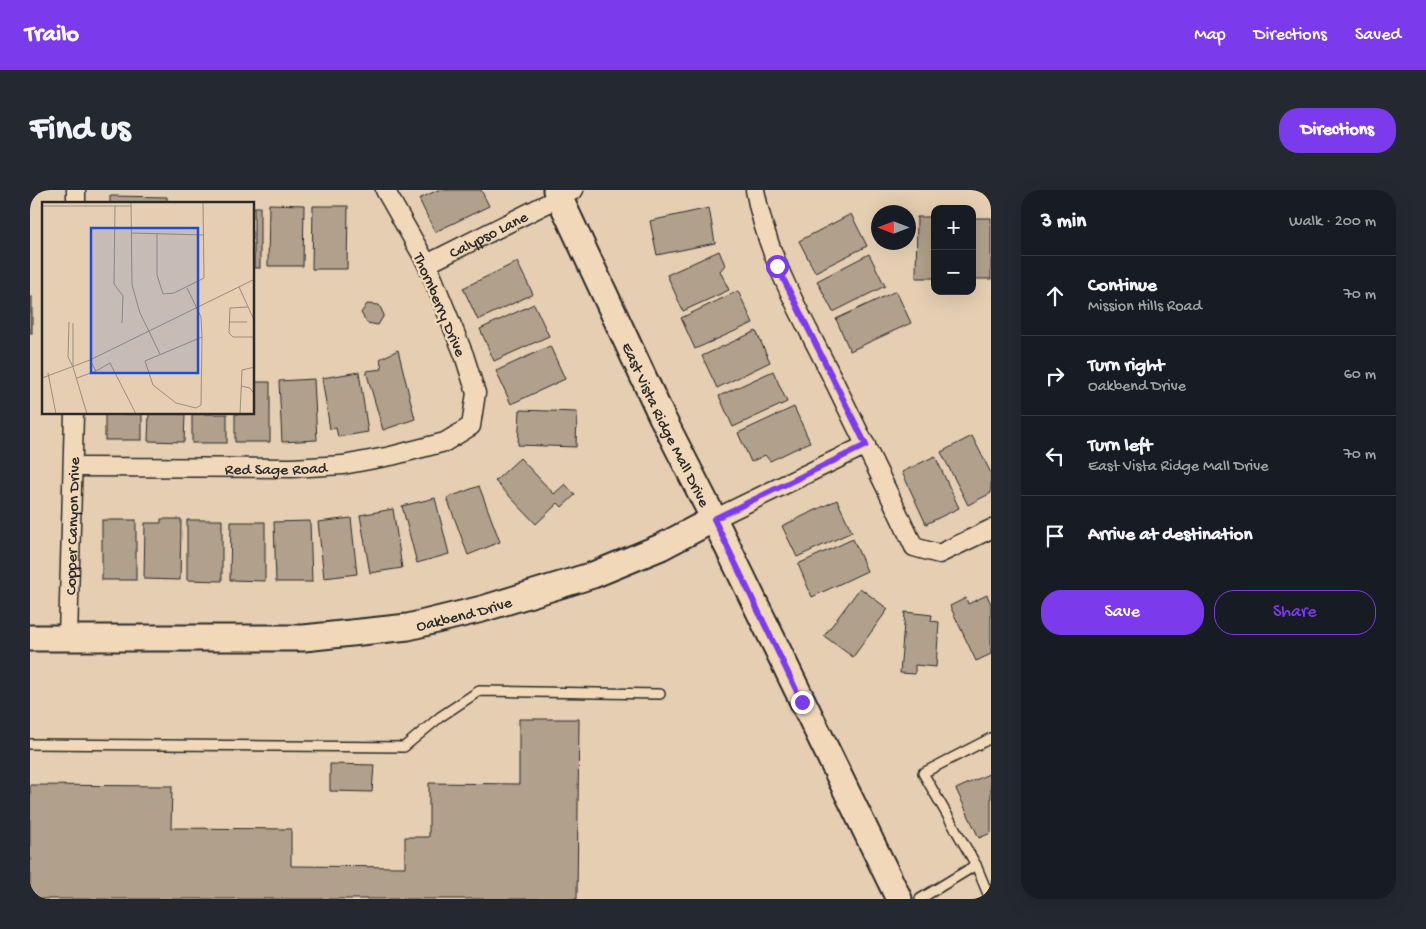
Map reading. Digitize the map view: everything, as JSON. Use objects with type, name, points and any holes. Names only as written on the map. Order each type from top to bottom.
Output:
[{"type":"main road","name":"East Vista Ridge Mall Drive","points":[[563,192],[662,417],[714,519],[899,899]]},
{"type":"main road","name":"Oakbend Drive","points":[[30,638],[304,638],[408,627],[482,609],[593,575],[661,547],[714,519]]},
{"type":"street","name":"Thornberry Drive","points":[[385,190],[427,264],[464,355],[476,393],[470,426]]},
{"type":"street","points":[[755,190],[760,216],[777,266],[866,445],[914,547],[939,554],[991,529]]},
{"type":"street","name":"Calypso Lane","points":[[427,264],[563,192]]},
{"type":"street","name":"Copper Canyon Drive","points":[[68,638],[74,415]]},
{"type":"street","name":"Red Sage Road","points":[[74,467],[292,468],[343,465],[391,456],[445,442],[470,426]]},
{"type":"street","name":"Oakbend Drive","points":[[714,519],[866,445]]},
{"type":"lane","points":[[30,744],[404,747],[440,716],[479,691],[660,694]]},
{"type":"lane","points":[[990,899],[976,865],[923,772],[991,738]]},
{"type":"lane","points":[[920,899],[976,865]]},
{"type":"building","points":[[438,190],[481,190],[489,206],[435,232],[419,199]]},
{"type":"building","points":[[110,196],[167,197],[167,202],[110,202]]},
{"type":"building","points":[[269,204],[304,205],[303,266],[268,266]]},
{"type":"building","points":[[313,206],[348,206],[347,269],[312,269]]},
{"type":"building","points":[[255,207],[260,207],[260,268],[255,268]]},
{"type":"building","points":[[709,208],[715,243],[657,255],[650,221]]},
{"type":"building","points":[[851,214],[867,246],[815,272],[799,241]]},
{"type":"building","points":[[917,217],[931,217],[931,278],[916,278]]},
{"type":"building","points":[[976,218],[991,218],[991,279],[976,279]]},
{"type":"building","points":[[719,251],[725,265],[720,271],[729,290],[683,311],[667,275]]},
{"type":"building","points":[[869,254],[885,286],[833,312],[817,281]]},
{"type":"building","points":[[517,262],[533,294],[478,320],[463,288]]},
{"type":"building","points":[[738,291],[753,323],[695,349],[681,318]]},
{"type":"building","points":[[896,291],[911,323],[850,351],[836,319]]},
{"type":"building","points":[[30,297],[32,297],[32,333],[30,333]]},
{"type":"building","points":[[367,304],[379,305],[384,315],[378,325],[367,323],[361,313]]},
{"type":"building","points":[[534,304],[549,336],[494,361],[480,329]]},
{"type":"building","points":[[756,331],[770,362],[717,388],[702,356]]},
{"type":"building","points":[[550,346],[565,379],[511,404],[496,371]]},
{"type":"building","points":[[398,350],[415,419],[383,430],[366,371],[382,369],[380,359]]},
{"type":"building","points":[[773,371],[787,402],[733,427],[719,396]]},
{"type":"building","points":[[359,372],[368,432],[338,437],[336,428],[330,429],[322,378]]},
{"type":"building","points":[[314,379],[317,440],[282,442],[279,381]]},
{"type":"building","points":[[255,382],[270,382],[270,442],[235,442],[235,415],[255,415]]},
{"type":"building","points":[[794,407],[810,442],[770,461],[765,455],[751,462],[738,433]]},
{"type":"building","points":[[520,410],[577,412],[576,447],[518,445]]},
{"type":"building","points":[[105,415],[142,415],[142,440],[105,440]]},
{"type":"building","points":[[149,415],[185,415],[184,442],[148,441]]},
{"type":"building","points":[[192,415],[227,415],[227,443],[192,443]]},
{"type":"building","points":[[972,436],[991,473],[991,493],[968,505],[941,452]]},
{"type":"building","points":[[935,456],[959,508],[926,524],[902,472]]},
{"type":"building","points":[[520,458],[554,494],[565,484],[575,495],[562,507],[558,503],[536,524],[495,481]]},
{"type":"building","points":[[479,486],[500,542],[468,555],[447,498]]},
{"type":"building","points":[[435,498],[449,554],[417,563],[402,506]]},
{"type":"building","points":[[837,500],[852,532],[797,557],[782,526]]},
{"type":"building","points":[[393,509],[402,568],[370,573],[360,515]]},
{"type":"building","points":[[351,518],[357,574],[324,578],[318,522]]},
{"type":"building","points":[[161,519],[181,519],[180,580],[144,579],[145,523],[161,523]]},
{"type":"building","points":[[102,520],[136,520],[136,580],[102,580]]},
{"type":"building","points":[[187,520],[222,520],[222,581],[187,580]]},
{"type":"building","points":[[310,521],[312,582],[276,582],[274,522]]},
{"type":"building","points":[[231,522],[265,522],[265,581],[230,580]]},
{"type":"building","points":[[853,539],[867,571],[812,597],[798,564]]},
{"type":"building","points":[[860,588],[888,609],[853,657],[824,636]]},
{"type":"building","points":[[987,595],[991,604],[991,654],[976,661],[950,606],[966,598],[968,604]]},
{"type":"building","points":[[905,612],[932,615],[931,621],[939,622],[936,667],[915,665],[915,674],[900,673]]},
{"type":"building","points":[[519,719],[579,719],[577,899],[30,899],[30,785],[172,786],[171,828],[291,829],[291,866],[405,867],[405,837],[429,837],[429,783],[519,784]]},
{"type":"building","points":[[330,764],[374,765],[372,792],[330,791]]},
{"type":"building","points":[[991,773],[991,833],[979,838],[956,789]]},
{"type":"route","points":[[777,266],[866,445],[714,519],[802,702]]}]
